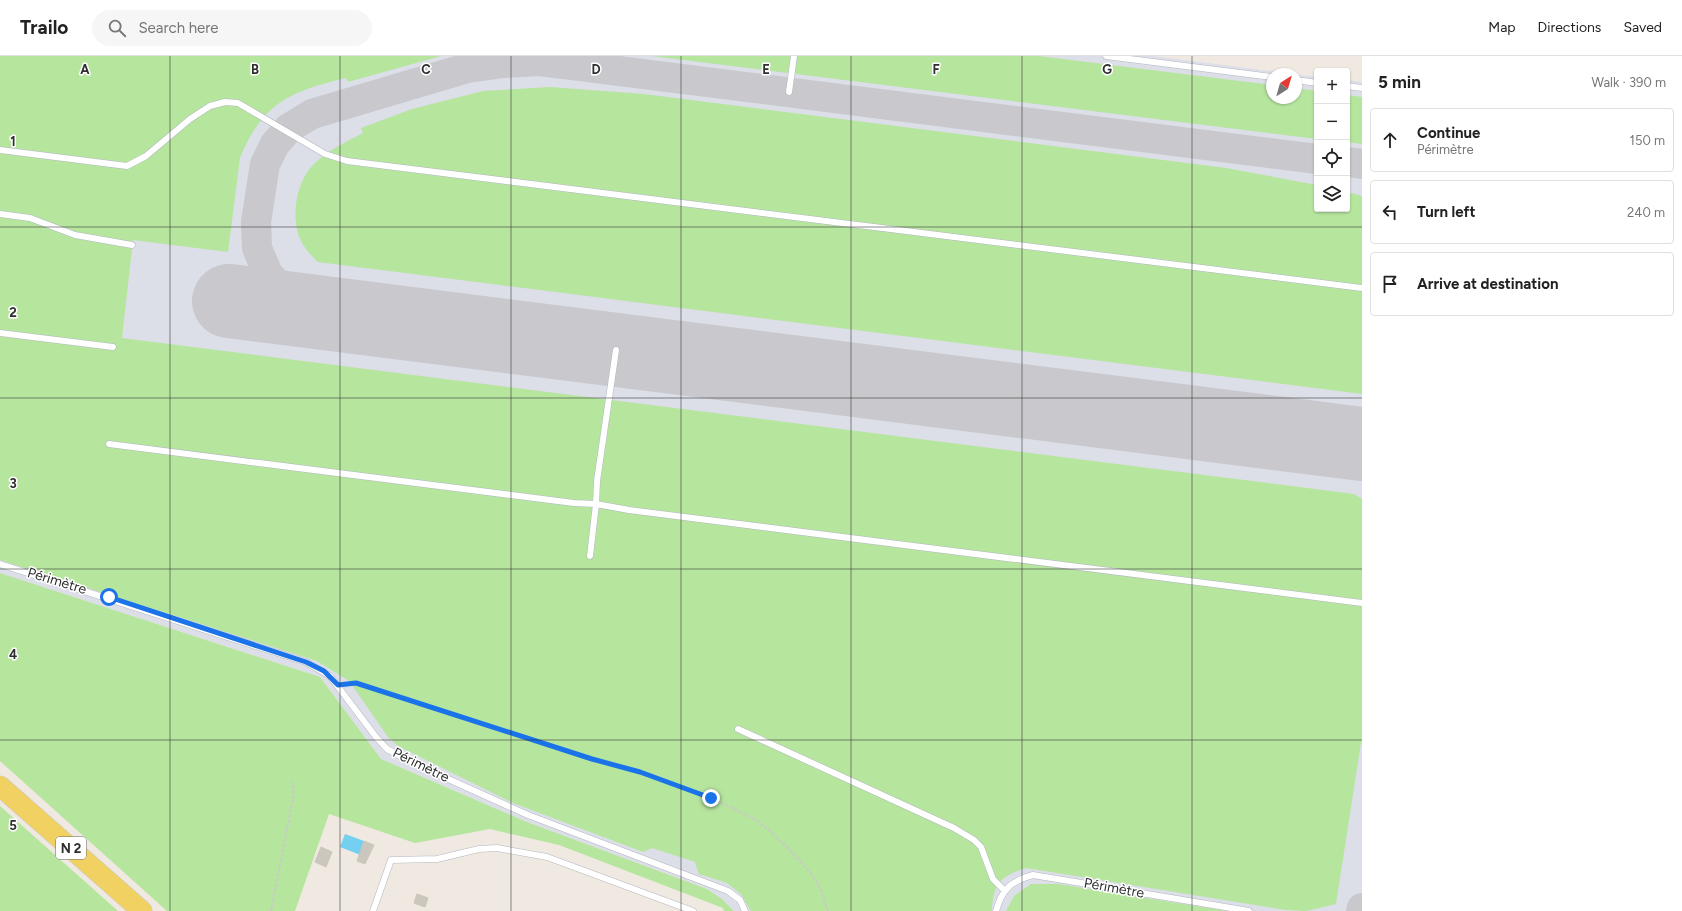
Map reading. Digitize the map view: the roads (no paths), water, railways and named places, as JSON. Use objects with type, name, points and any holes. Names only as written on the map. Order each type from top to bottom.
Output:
[{"type":"main road","name":"N 2","points":[[0,786],[142,911]]},
{"type":"lane","points":[[789,92],[794,56]]},
{"type":"lane","points":[[1106,56],[1266,76]]},
{"type":"lane","points":[[1302,81],[1314,83]]},
{"type":"lane","points":[[1350,86],[1362,88]]},
{"type":"lane","points":[[0,150],[127,166],[146,156],[190,119],[210,106],[225,102],[238,103],[325,154],[347,161],[1362,288]]},
{"type":"lane","points":[[0,214],[30,218],[74,235],[132,245]]},
{"type":"lane","points":[[0,333],[113,347]]},
{"type":"lane","points":[[590,556],[597,481],[616,350]]},
{"type":"lane","points":[[108,444],[574,503],[596,504],[628,510],[1362,603]]},
{"type":"lane","name":"Périmètre","points":[[0,564],[306,662],[324,671],[338,685],[376,737],[387,749],[394,753],[528,815],[728,891],[740,900],[745,911]]},
{"type":"lane","points":[[738,729],[954,828],[974,840],[981,847],[993,879],[1004,891],[1000,897],[996,911]]},
{"type":"lane","points":[[373,911],[391,860],[437,859],[478,849],[496,848],[547,857],[693,911]]},
{"type":"lane","name":"Périmètre","points":[[1004,891],[1008,886],[1020,879],[1033,875],[1249,911]]},
{"type":"water","points":[[345,834],[364,841],[368,858],[340,847]]}]
